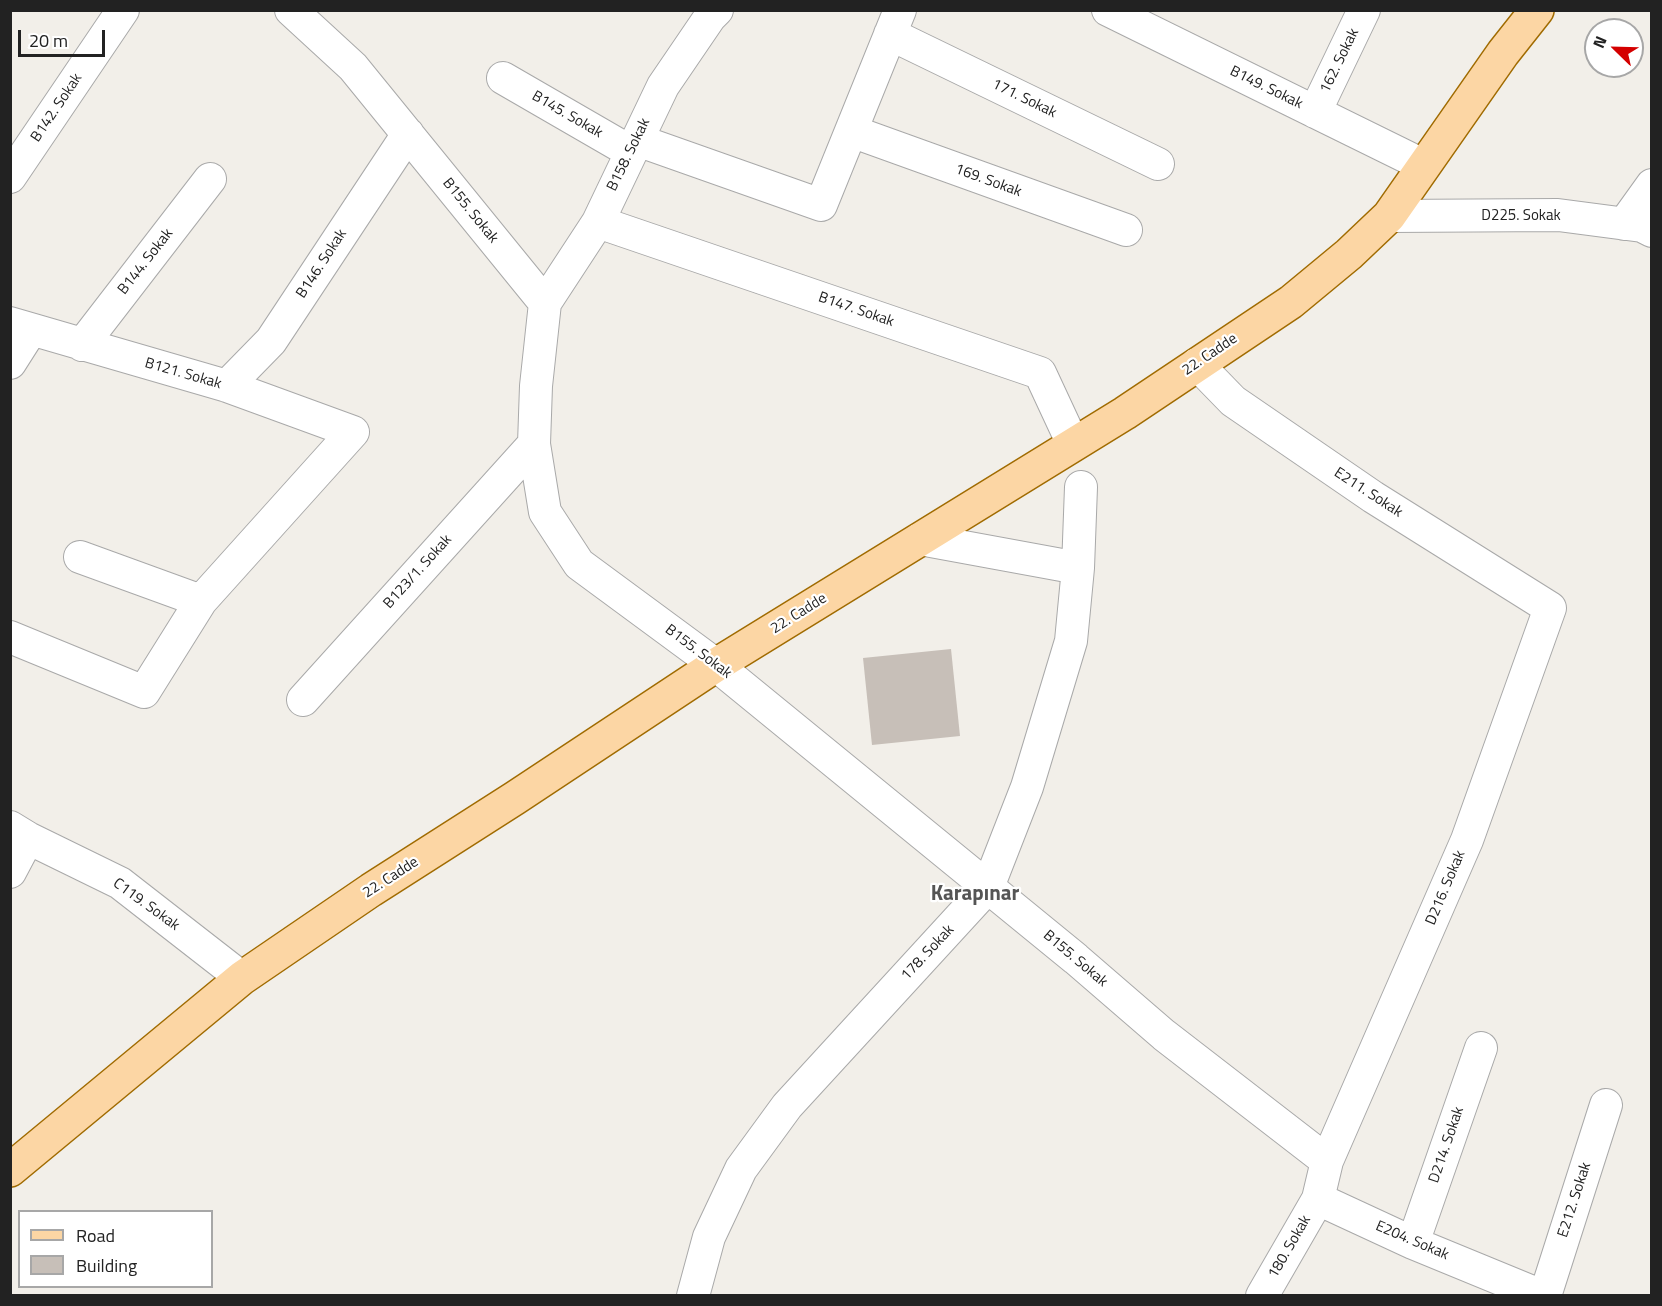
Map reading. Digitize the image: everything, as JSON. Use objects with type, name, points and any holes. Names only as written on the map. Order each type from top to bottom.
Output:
[{"type":"main road","name":"22. Cadde","points":[[10,1170],[242,978],[371,890],[716,665],[1125,413],[1291,302],[1349,254],[1389,216],[1503,53],[1537,10]]},
{"type":"street","name":"B142. Sokak","points":[[10,177],[123,10]]},
{"type":"street","name":"B155. Sokak","points":[[291,10],[353,67],[545,303],[536,386],[534,444],[545,512],[579,564],[716,665],[1076,959],[1164,1035],[1327,1161]]},
{"type":"street","name":"B149. Sokak","points":[[1108,10],[1424,165]]},
{"type":"street","name":"162. Sokak","points":[[1315,112],[1364,10]]},
{"type":"street","name":"B158. Sokak","points":[[545,303],[598,222],[663,86],[709,13]]},
{"type":"street","points":[[851,131],[895,22]]},
{"type":"street","name":"171. Sokak","points":[[895,22],[1158,164]]},
{"type":"street","name":"B145. Sokak","points":[[503,78],[634,146],[821,205],[851,131]]},
{"type":"street","name":"169. Sokak","points":[[851,131],[1126,230]]},
{"type":"street","name":"B146. Sokak","points":[[226,386],[270,341],[408,134]]},
{"type":"street","name":"B144. Sokak","points":[[82,345],[210,179]]},
{"type":"street","points":[[1638,227],[1652,185]]},
{"type":"street","name":"D225. Sokak","points":[[1389,216],[1558,215],[1638,227]]},
{"type":"street","name":"B147. Sokak","points":[[598,222],[1040,373],[1073,444]]},
{"type":"street","points":[[10,363],[21,327]]},
{"type":"street","name":"B121. Sokak","points":[[21,327],[226,386],[353,432],[201,601]]},
{"type":"street","name":"E211. Sokak","points":[[1197,364],[1233,401],[1373,496],[1550,608]]},
{"type":"street","name":"B123/1. Sokak","points":[[303,700],[534,444]]},
{"type":"street","name":"178. Sokak","points":[[693,1296],[709,1237],[741,1169],[787,1106],[988,887],[1028,787],[1071,641],[1078,568],[1080,487]]},
{"type":"street","points":[[920,539],[1078,568]]},
{"type":"street","points":[[10,637],[144,692],[201,601],[80,557]]},
{"type":"street","name":"D216. Sokak","points":[[1327,1161],[1467,840],[1550,608]]},
{"type":"street","points":[[10,872],[19,832]]},
{"type":"street","name":"C119. Sokak","points":[[19,832],[120,883],[242,978]]},
{"type":"street","name":"D214. Sokak","points":[[1413,1243],[1481,1048]]},
{"type":"street","name":"E212. Sokak","points":[[1543,1296],[1606,1105]]},
{"type":"street","points":[[1318,1199],[1327,1161]]},
{"type":"street","name":"E204. Sokak","points":[[1318,1199],[1413,1243],[1543,1296]]},
{"type":"street","name":"180. Sokak","points":[[1262,1296],[1318,1199]]},
{"type":"building","points":[[951,649],[960,736],[872,745],[863,658]]},
{"type":"district","name":"Karapınar","points":[[975,895]]}]
